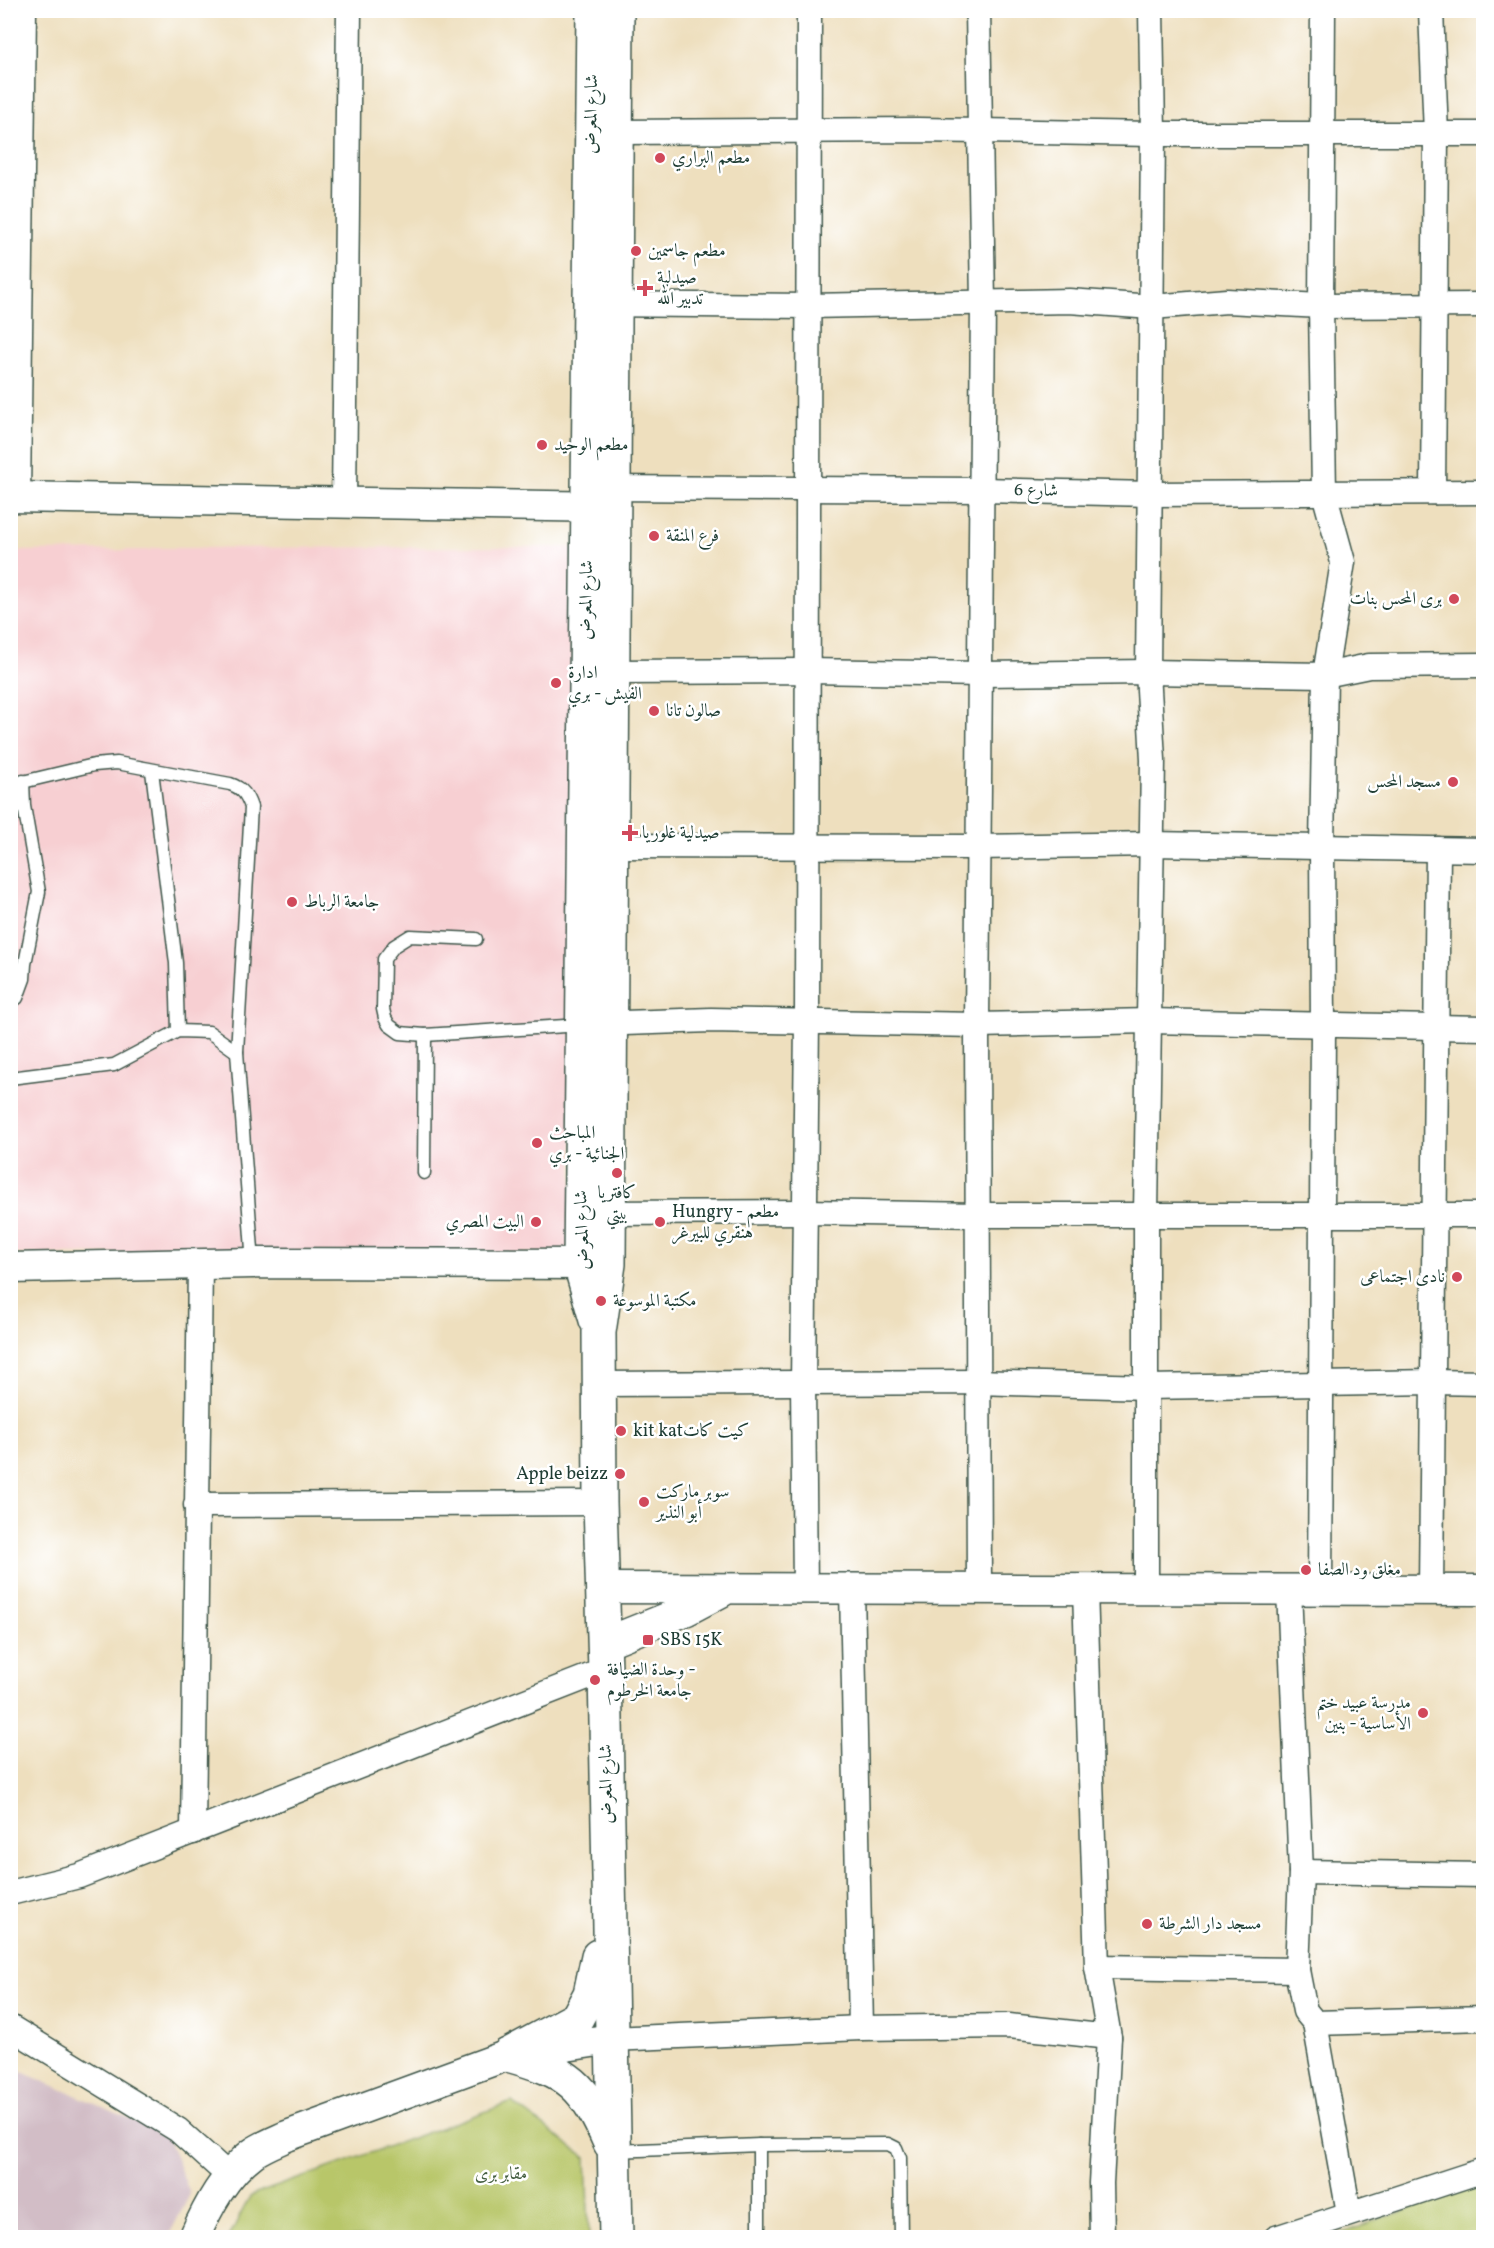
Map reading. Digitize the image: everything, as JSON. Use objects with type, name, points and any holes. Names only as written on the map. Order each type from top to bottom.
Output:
[{"type":"main road","name":"شارع المعرض","points":[[593,10],[603,304],[595,1264],[601,1384],[600,1503],[616,2238]]},
{"type":"main road","name":"شارع المعرض","points":[[603,304],[617,132],[617,10]]},
{"type":"main road","name":"شارع المعرض","points":[[597,1024],[612,846],[613,672],[601,497]]},
{"type":"main road","points":[[508,2055],[577,2018],[590,1994],[608,1910]]},
{"type":"main road","points":[[508,2055],[556,2071],[581,2091],[594,2109],[613,2151]]},
{"type":"street","points":[[24,10],[14,497],[344,502],[601,497]]},
{"type":"street","points":[[344,502],[349,10]]},
{"type":"street","points":[[805,1588],[803,1384],[810,306],[808,10]]},
{"type":"street","points":[[978,10],[982,303],[981,674],[977,847],[979,1589]]},
{"type":"street","points":[[1146,1590],[1146,1214],[1153,760],[1148,672],[1153,134],[1151,10]]},
{"type":"street","points":[[1320,1590],[1322,846],[1326,675],[1343,562],[1324,494],[1321,306],[1324,134],[1323,10]]},
{"type":"street","points":[[1431,10],[1436,134],[1433,492]]},
{"type":"street","points":[[617,132],[980,131],[1153,134],[1484,134]]},
{"type":"street","points":[[603,304],[810,306],[1070,301],[1152,307],[1227,301],[1321,306],[1484,305]]},
{"type":"street","name":"شارع 6","points":[[601,497],[809,490],[981,490],[1150,494],[1484,492]]},
{"type":"street","points":[[613,672],[809,671],[981,674],[1148,672],[1326,675],[1369,666],[1484,665]]},
{"type":"street","points":[[612,846],[807,848],[1151,844],[1484,850]]},
{"type":"street","points":[[1431,1590],[1438,849]]},
{"type":"street","points":[[597,1024],[711,1020],[977,1025],[1149,1021],[1484,1028]]},
{"type":"street","points":[[596,1213],[1484,1215]]},
{"type":"street","points":[[10,1268],[253,1263],[595,1264]]},
{"type":"street","points":[[193,1832],[200,1264]]},
{"type":"street","points":[[601,1384],[977,1383],[1147,1387],[1484,1383]]},
{"type":"street","points":[[196,1504],[600,1503]]},
{"type":"street","points":[[602,1588],[1484,1590]]},
{"type":"street","points":[[10,1893],[79,1876],[193,1832],[605,1656],[729,1588]]},
{"type":"street","points":[[852,1589],[861,2028]]},
{"type":"street","points":[[1085,1589],[1096,1967],[1109,2037],[1101,2183],[1102,2238]]},
{"type":"street","points":[[1289,1590],[1301,1872],[1297,1970],[1305,2010],[1315,2023],[1349,2213]]},
{"type":"street","points":[[1301,1872],[1484,1875]]},
{"type":"street","points":[[1096,1967],[1297,1970]]},
{"type":"street","points":[[1315,2023],[1484,2019]]},
{"type":"street","points":[[194,2238],[228,2175],[254,2152],[287,2136],[508,2055],[611,2039],[861,2028],[1009,2026],[1109,2037]]},
{"type":"street","points":[[10,2027],[178,2130],[228,2175]]},
{"type":"street","points":[[1276,2238],[1484,2170]]},
{"type":"lane","points":[[10,785],[94,765],[117,763],[238,786],[246,795],[251,807],[237,1052],[253,1263]]},
{"type":"lane","points":[[152,771],[176,963],[178,1031]]},
{"type":"lane","points":[[10,1002],[17,998],[24,979],[39,892],[24,806],[23,781]]},
{"type":"lane","points":[[476,939],[410,936],[394,946],[384,958],[383,1009],[389,1025],[400,1033],[425,1035],[597,1024]]},
{"type":"lane","points":[[10,1078],[114,1065],[178,1031],[208,1032],[237,1052]]},
{"type":"lane","points":[[424,1173],[425,1035]]},
{"type":"lane","points":[[613,2151],[759,2145],[888,2144],[896,2148],[900,2158],[902,2238]]},
{"type":"lane","points":[[759,2145],[759,2238]]},
{"type":"shaded area","name":"جامعة الرباط","points":[[575,547],[572,1253],[11,1254],[10,551],[151,550],[151,548]]},
{"type":"shaded area","points":[[10,2067],[166,2134],[190,2194],[168,2237],[11,2237]]},
{"type":"green space","name":"مقابر برى","points":[[512,2102],[586,2158],[589,2237],[229,2237],[250,2196]]},
{"type":"green space","points":[[1483,2183],[1483,2237],[1331,2237]]},
{"type":"place","name":"مطعم البراري","points":[[660,158]]},
{"type":"place","name":"مطعم جاسمين","points":[[636,251]]},
{"type":"place","name":"صيدلية تدبير الله","points":[[645,288]]},
{"type":"place","name":"مطعم الوحيد","points":[[542,445]]},
{"type":"place","name":"فرع المنقة","points":[[654,536]]},
{"type":"place","name":"برى المحس بنات","points":[[1454,599]]},
{"type":"place","name":"ادارة الفيش - بري","points":[[556,683]]},
{"type":"place","name":"صالون تانا","points":[[654,711]]},
{"type":"place","name":"مسجد المحس","points":[[1453,782]]},
{"type":"place","name":"صيدلية غلوريا","points":[[630,833]]},
{"type":"place","name":"جامعة الرباط","points":[[292,902]]},
{"type":"place","name":"المباحث الجنائية - بري","points":[[537,1143]]},
{"type":"place","name":"كافتريا بيتي","points":[[617,1173]]},
{"type":"place","name":"البيت المصري","points":[[536,1222]]},
{"type":"place","name":"Hungry - مطعم هنقري للبيرغر","points":[[660,1222]]},
{"type":"place","name":"نادى اجتماعى","points":[[1457,1277]]},
{"type":"place","name":"مكتبة الموسوعة","points":[[601,1301]]},
{"type":"place","name":"kit katكيت كات","points":[[621,1431]]},
{"type":"place","name":"Apple beizz","points":[[620,1474]]},
{"type":"place","name":"سوبر ماركت أبو النذير","points":[[644,1502]]},
{"type":"place","name":"مغلق ود الصفا","points":[[1306,1570]]},
{"type":"place","name":"SBS 15K","points":[[648,1640]]},
{"type":"place","name":"وحدة الضيافة - جامعة الخرطوم","points":[[595,1680]]},
{"type":"place","name":"مدرسة عبيد ختم الأساسية - بنين","points":[[1423,1713]]},
{"type":"place","name":"مسجد دار الشرطة","points":[[1147,1924]]}]
